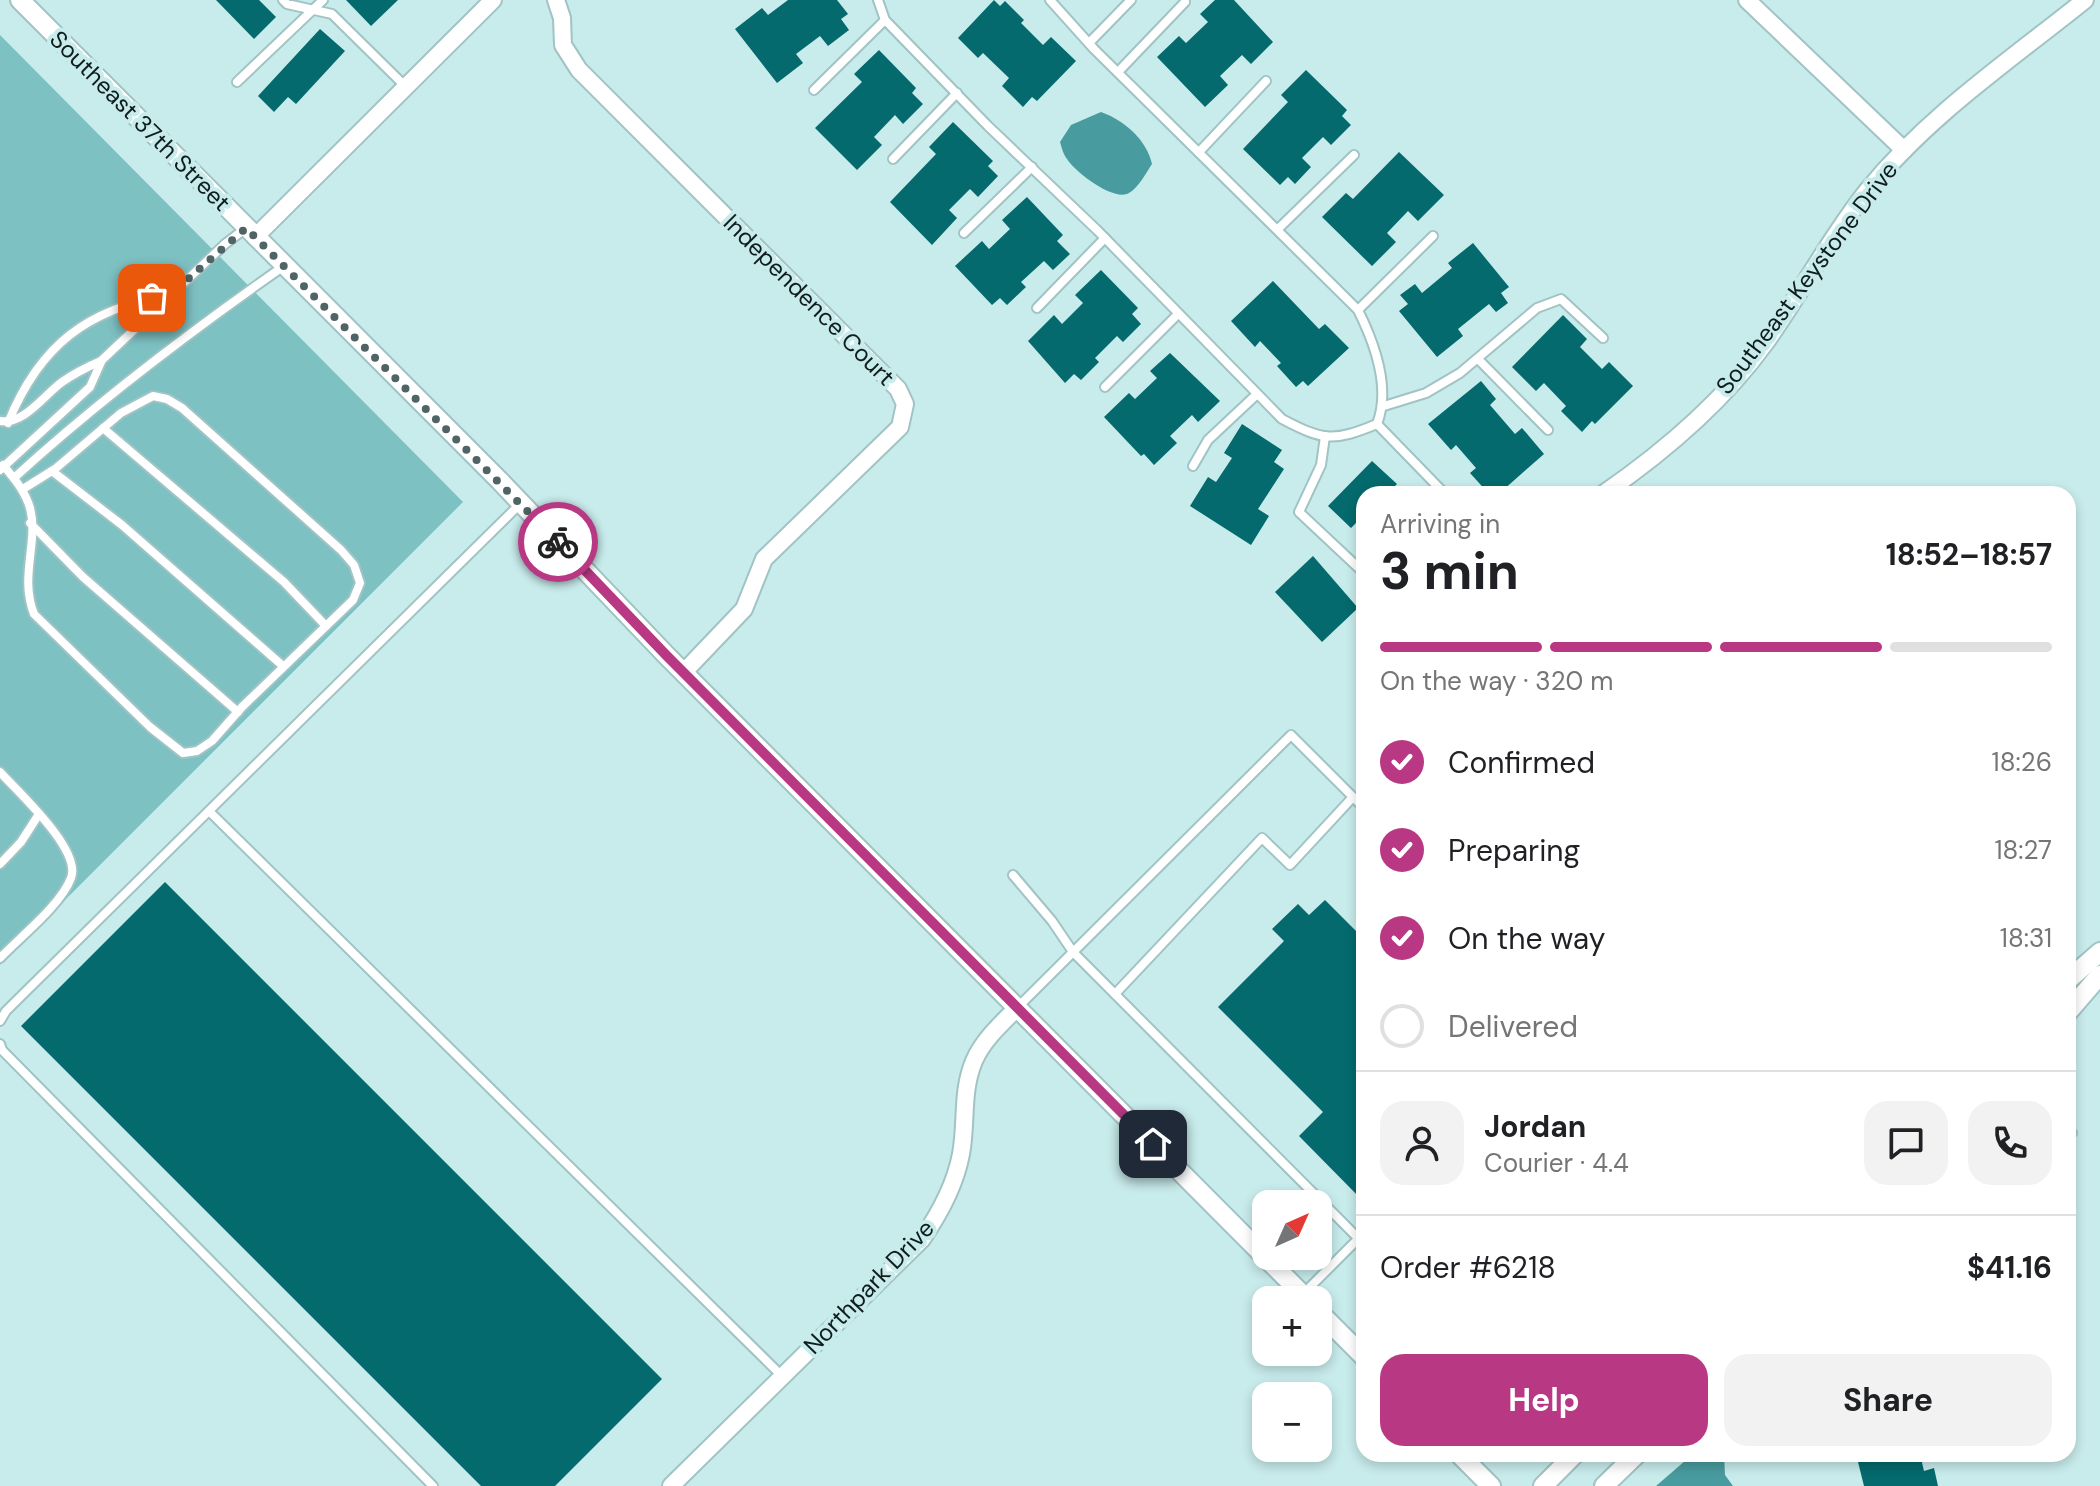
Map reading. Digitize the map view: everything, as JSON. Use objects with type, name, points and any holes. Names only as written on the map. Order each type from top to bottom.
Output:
[{"type":"street","name":"Southeast 37th Street","points":[[20,0],[521,503],[683,673],[1294,1286]]},
{"type":"street","points":[[250,232],[407,88],[493,0]]},
{"type":"street","name":"Independence Court","points":[[556,0],[562,18],[563,45],[579,70],[898,389],[905,404],[900,427],[764,559],[744,609],[683,673]]},
{"type":"street","points":[[1747,0],[1904,150]]},
{"type":"street","name":"Southeast Keystone Drive","points":[[1613,486],[1686,430],[1737,377],[1765,342],[1866,193],[1904,150],[1948,107],[2085,0]]},
{"type":"street","points":[[2076,973],[2100,952]]},
{"type":"street","points":[[2076,1003],[2100,975]]},
{"type":"street","name":"Northpark Drive","points":[[671,1486],[922,1239],[940,1213],[961,1154],[963,1105],[973,1061],[983,1043],[1017,1008]]},
{"type":"street","points":[[1332,1325],[1356,1349]]},
{"type":"street","points":[[1467,1462],[1491,1486]]},
{"type":"street","points":[[1543,1486],[1567,1462]]},
{"type":"street","points":[[1604,1486],[1629,1462]]},
{"type":"lane","points":[[283,0],[332,14],[407,88]]},
{"type":"lane","points":[[237,82],[323,0]]},
{"type":"lane","points":[[878,0],[885,20],[1282,419],[1312,435],[1343,438],[1377,424],[1384,406],[1372,337],[1358,310],[1089,43],[1050,0]]},
{"type":"lane","points":[[1089,43],[1131,0]]},
{"type":"lane","points":[[1118,72],[1185,2]]},
{"type":"lane","points":[[814,90],[885,20]]},
{"type":"lane","points":[[1199,152],[1266,81]]},
{"type":"lane","points":[[893,159],[957,93]]},
{"type":"lane","points":[[1278,229],[1354,155]]},
{"type":"lane","points":[[964,233],[1032,167]]},
{"type":"lane","points":[[4,422],[21,417],[80,370],[102,360],[171,294],[250,232]]},
{"type":"lane","points":[[1358,310],[1433,236]]},
{"type":"lane","points":[[1037,308],[1105,238]]},
{"type":"lane","points":[[14,478],[57,439],[185,337],[284,266]]},
{"type":"lane","points":[[4,422],[33,371],[79,328],[98,315],[133,301],[171,294]]},
{"type":"lane","points":[[1384,406],[1426,393],[1478,359],[1537,308],[1561,299],[1603,338]]},
{"type":"lane","points":[[1105,387],[1178,314]]},
{"type":"lane","points":[[1478,359],[1548,430]]},
{"type":"lane","points":[[23,489],[52,471],[140,400],[153,396],[167,399],[204,426],[354,565],[360,583],[353,600],[283,666],[212,741],[197,751],[183,753],[150,727],[34,614],[26,594],[31,511],[23,489],[2,467],[90,387],[102,360]]},
{"type":"lane","points":[[1193,466],[1208,440],[1256,395]]},
{"type":"lane","points":[[1377,424],[1437,486]]},
{"type":"lane","points":[[103,428],[284,582],[326,626]]},
{"type":"lane","points":[[1325,436],[1321,465],[1299,512],[1356,565]]},
{"type":"lane","points":[[52,471],[122,525],[283,666]]},
{"type":"lane","points":[[0,1021],[6,1011],[521,503]]},
{"type":"lane","points":[[30,523],[83,577],[238,712]]},
{"type":"lane","points":[[1017,1008],[1291,735],[1356,800]]},
{"type":"lane","points":[[0,772],[39,814],[70,856],[73,876],[63,893],[0,958]]},
{"type":"lane","points":[[1115,994],[1262,838],[1290,865],[1353,797]]},
{"type":"lane","points":[[209,811],[782,1376]]},
{"type":"lane","points":[[0,864],[21,842],[39,814]]},
{"type":"lane","points":[[1013,875],[1052,921],[1073,952],[1356,1233]]},
{"type":"lane","points":[[0,1044],[2,1050],[236,1289],[433,1486]]},
{"type":"lane","points":[[1316,1286],[1356,1245]]},
{"type":"shaded area","points":[[0,35],[463,502],[0,965]]},
{"type":"shaded area","points":[[1101,112],[1133,132],[1149,155],[1152,164],[1129,193],[1114,193],[1095,184],[1071,165],[1063,151],[1060,142],[1071,125]]},
{"type":"shaded area","points":[[1684,1462],[1724,1462],[1725,1475],[1733,1486],[1656,1486]]},
{"type":"building","points":[[216,0],[259,0],[276,17],[254,39]]},
{"type":"building","points":[[346,0],[398,0],[371,26]]},
{"type":"building","points":[[788,0],[837,0],[848,14],[841,19],[849,30],[828,46],[820,36],[796,54],[803,63],[777,83],[735,29],[762,8],[768,15]]},
{"type":"building","points":[[994,0],[1000,6],[1005,1],[1043,45],[1051,37],[1076,61],[1037,101],[1032,97],[1023,107],[1002,86],[1009,78],[983,53],[978,58],[958,38]]},
{"type":"building","points":[[1215,0],[1234,0],[1273,42],[1251,64],[1242,55],[1220,76],[1228,85],[1205,107],[1157,57],[1179,36],[1186,43],[1208,22],[1200,14]]},
{"type":"building","points":[[320,29],[345,51],[296,104],[288,97],[274,112],[258,96]]},
{"type":"building","points":[[879,50],[916,88],[912,93],[923,104],[903,124],[895,115],[874,137],[882,145],[857,170],[815,128],[862,82],[854,74]]},
{"type":"building","points":[[1306,70],[1347,110],[1342,116],[1351,125],[1331,145],[1323,137],[1302,158],[1311,167],[1295,184],[1288,177],[1280,185],[1243,149],[1288,102],[1281,95]]},
{"type":"building","points":[[953,122],[993,161],[988,166],[998,176],[978,197],[970,189],[949,210],[957,218],[932,245],[890,202],[936,154],[929,147]]},
{"type":"building","points":[[1399,152],[1444,195],[1418,221],[1408,211],[1387,233],[1396,242],[1372,266],[1322,217],[1346,193],[1353,199]]},
{"type":"building","points":[[1027,197],[1063,235],[1057,241],[1070,254],[1053,270],[1044,261],[1021,282],[1026,287],[1007,305],[1000,298],[992,305],[955,266],[982,241],[989,249],[1010,229],[1002,220]]},
{"type":"building","points":[[1473,243],[1509,287],[1501,293],[1508,303],[1496,312],[1489,304],[1458,329],[1463,336],[1437,357],[1399,311],[1408,304],[1400,295],[1415,284],[1422,293],[1452,268],[1448,263]]},
{"type":"building","points":[[1101,270],[1138,308],[1132,314],[1141,324],[1123,342],[1117,336],[1095,358],[1099,362],[1081,380],[1074,374],[1065,383],[1028,341],[1054,315],[1062,324],[1083,303],[1075,295]]},
{"type":"building","points":[[1273,281],[1319,329],[1325,324],[1349,348],[1308,386],[1303,381],[1296,387],[1277,366],[1281,363],[1260,341],[1255,347],[1231,321]]},
{"type":"building","points":[[1563,315],[1587,339],[1580,347],[1602,369],[1609,362],[1633,386],[1595,424],[1592,421],[1582,432],[1561,411],[1566,406],[1544,383],[1536,391],[1512,367]]},
{"type":"building","points":[[1170,353],[1220,401],[1198,422],[1192,415],[1170,436],[1177,443],[1154,465],[1144,454],[1141,456],[1104,417],[1129,393],[1135,399],[1157,378],[1150,371]]},
{"type":"building","points":[[1481,381],[1496,399],[1490,405],[1515,434],[1522,428],[1544,454],[1508,486],[1482,486],[1470,473],[1476,468],[1456,445],[1451,450],[1428,424]]},
{"type":"building","points":[[1242,424],[1282,450],[1274,462],[1284,469],[1258,509],[1269,516],[1251,545],[1190,506],[1208,477],[1216,482],[1232,458],[1224,453]]},
{"type":"building","points":[[1372,461],[1397,484],[1356,486],[1356,523],[1351,528],[1328,506]]},
{"type":"building","points":[[1313,556],[1356,606],[1356,610],[1322,642],[1275,592]]},
{"type":"building","points":[[165,882],[662,1379],[555,1486],[481,1486],[21,1026]]},
{"type":"building","points":[[1325,900],[1356,931],[1356,1194],[1299,1136],[1323,1112],[1218,1007],[1284,941],[1272,929],[1298,904],[1309,915]]},
{"type":"building","points":[[1858,1462],[1922,1462],[1924,1471],[1934,1468],[1938,1486],[1864,1486]]},
{"type":"way so far","points":[[152,298],[171,294],[246,228],[558,542]]},
{"type":"route","points":[[558,542],[666,655],[1153,1144]]}]
